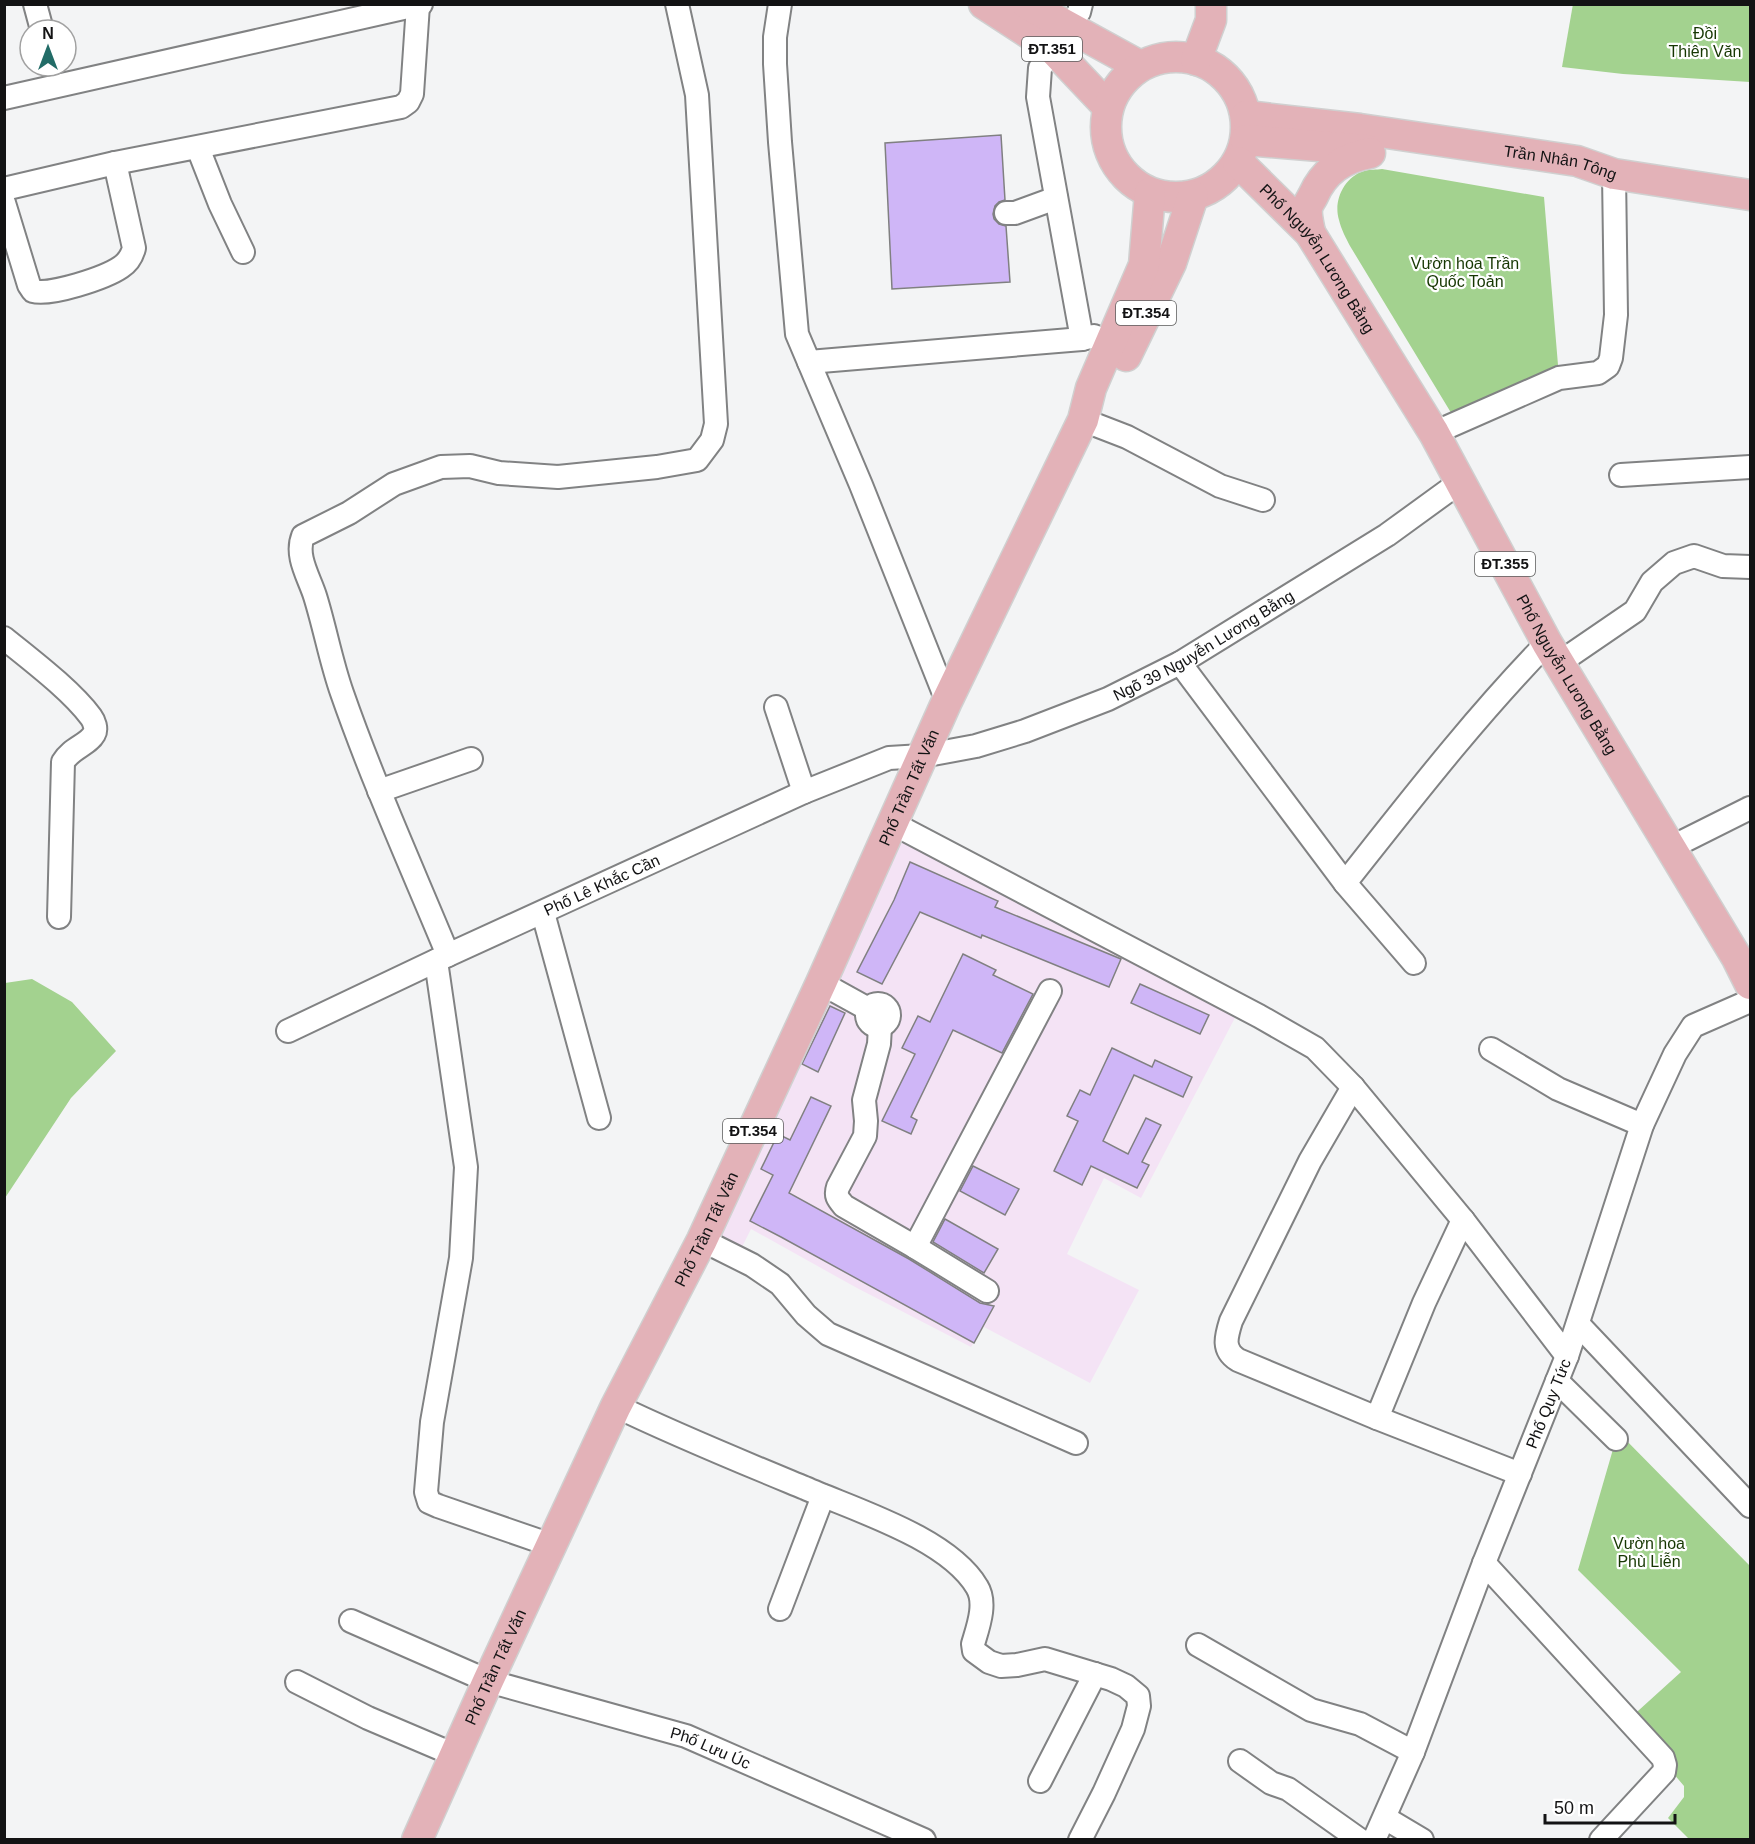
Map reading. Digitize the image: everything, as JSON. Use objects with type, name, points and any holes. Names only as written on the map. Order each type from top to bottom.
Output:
[{"type":"main road","name":"ĐT.351","points":[[984,4],[1068,27],[1108,107]]},
{"type":"main road","name":"ĐT.351","points":[[1027,4],[1140,66]]},
{"type":"main road","points":[[1196,60],[1211,20],[1211,4]]},
{"type":"main road","points":[[1167,57],[1196,60],[1208,64],[1229,81],[1237,91],[1243,139],[1229,174],[1219,184],[1193,196],[1178,198],[1150,193],[1139,188],[1122,173],[1110,153],[1105,130],[1108,107],[1118,86],[1140,66],[1167,57]]},
{"type":"main road","name":"Trần Nhân Tông","points":[[1243,139],[1360,129],[1577,161],[1614,174]]},
{"type":"main road","name":"Trần Nhân Tông","points":[[1243,139],[1378,151],[1574,179],[1614,174]]},
{"type":"main road","name":"Phố Nguyễn Lương Bằng","points":[[1243,139],[1310,233],[1434,433],[1553,653],[1670,848],[1746,964]]},
{"type":"main road","points":[[1310,233],[1306,209],[1327,173],[1340,163],[1357,155],[1378,151]]},
{"type":"main road","points":[[1614,174],[1750,195]]},
{"type":"main road","name":"Phố Trần Tất Văn","points":[[417,1839],[616,1406],[702,1240],[821,983],[947,701],[1083,420],[1091,388],[1144,265],[1150,193]]},
{"type":"main road","name":"Phố Trần Tất Văn","points":[[1083,420],[1107,395],[1171,263],[1193,196]]},
{"type":"street","points":[[551,1545],[438,1506],[429,1502],[426,1491],[432,1422],[461,1258],[466,1167],[442,958],[341,691],[315,595],[300,552],[300,543],[303,536],[315,528],[349,513],[394,484],[441,467],[470,466],[499,473],[558,477],[657,467],[697,460],[712,440],[716,424],[697,95],[677,4]]},
{"type":"street","points":[[780,4],[775,38],[780,142],[797,334],[861,485],[947,701]]},
{"type":"street","points":[[4,189],[115,163],[400,107],[408,102],[412,93],[420,5],[78,70]]},
{"type":"street","points":[[1068,27],[1040,68],[1038,97],[1082,339]]},
{"type":"street","points":[[4,98],[47,78]]},
{"type":"street","points":[[198,148],[220,204],[243,252]]},
{"type":"street","points":[[4,203],[9,239],[33,291],[48,292],[98,278],[122,267],[132,256],[134,248],[115,163]]},
{"type":"street","points":[[1434,433],[1559,378],[1598,373],[1608,366],[1616,315],[1614,174]]},
{"type":"street","points":[[1005,213],[1015,213],[1056,198]]},
{"type":"street","points":[[809,362],[1082,339],[1116,331]]},
{"type":"street","points":[[1083,420],[1127,437],[1220,486],[1263,500]]},
{"type":"street","points":[[1621,475],[1750,467]]},
{"type":"street","name":"Ngõ 39 Nguyễn Lương Bằng","points":[[922,756],[976,746],[1025,731],[1108,699],[1180,663],[1387,535],[1460,482]]},
{"type":"street","points":[[1345,883],[1463,735],[1504,688],[1553,653],[1635,611],[1652,582],[1674,563],[1694,556],[1723,566],[1750,567]]},
{"type":"street","points":[[4,638],[76,700],[92,718],[95,727],[92,737],[68,754],[63,762],[59,917]]},
{"type":"street","points":[[1180,663],[1345,883],[1414,963]]},
{"type":"street","points":[[776,707],[804,792]]},
{"type":"street","name":"Phố Lê Khắc Cần","points":[[288,1031],[804,792],[889,758],[922,756]]},
{"type":"street","points":[[379,791],[471,759]]},
{"type":"street","points":[[1670,848],[1750,808]]},
{"type":"street","points":[[892,823],[1259,1016],[1315,1048],[1353,1087],[1462,1220],[1567,1356]]},
{"type":"street","points":[[543,913],[599,1118]]},
{"type":"street","points":[[821,983],[874,1018],[879,1044],[864,1100],[865,1136],[838,1187],[836,1194],[838,1200],[844,1206],[987,1291]]},
{"type":"street","points":[[915,1247],[1050,991]]},
{"type":"street","name":"Phố Quy Tức","points":[[1374,1839],[1413,1752],[1484,1563],[1567,1356],[1642,1125],[1675,1053],[1693,1026],[1750,1001]]},
{"type":"street","points":[[1491,1049],[1558,1089],[1642,1125]]},
{"type":"street","points":[[1353,1087],[1310,1161],[1230,1321],[1226,1335],[1226,1347],[1238,1360],[1520,1474]]},
{"type":"street","points":[[1377,1418],[1424,1303],[1462,1220]]},
{"type":"street","points":[[702,1240],[752,1265],[780,1284],[806,1315],[828,1335],[1076,1443]]},
{"type":"street","points":[[1578,1324],[1750,1506]]},
{"type":"street","points":[[1557,1381],[1616,1439]]},
{"type":"street","points":[[616,1406],[823,1496],[881,1518],[946,1555],[964,1570],[978,1588],[982,1602],[973,1644],[974,1651],[989,1662],[1001,1666],[1045,1659],[1126,1686],[1138,1696],[1139,1706],[1133,1729],[1080,1839]]},
{"type":"street","points":[[780,1609],[823,1496]]},
{"type":"street","points":[[1484,1563],[1663,1758],[1664,1772],[1601,1839]]},
{"type":"street","name":"Phố Lưu Úc","points":[[351,1621],[488,1681],[686,1736],[924,1839]]},
{"type":"street","points":[[1197,1645],[1311,1710],[1360,1724],[1413,1752]]},
{"type":"street","points":[[1040,1781],[1095,1674]]},
{"type":"street","points":[[297,1682],[368,1718],[455,1755]]},
{"type":"street","points":[[1240,1761],[1271,1783],[1288,1790],[1360,1839]]},
{"type":"street","points":[[1385,1818],[1422,1839]]},
{"type":"shaded area","points":[[897,831],[1239,1010],[1141,1198],[1104,1178],[1067,1254],[1139,1290],[1090,1383],[984,1327],[971,1347],[857,1288],[751,1229],[740,1251],[711,1235]]},
{"type":"green space","name":"Đồi Thiên Văn","points":[[1573,4],[1750,5],[1750,82],[1623,74],[1562,67]]},
{"type":"green space","name":"Vườn hoa Trần Quốc Toản","points":[[1382,169],[1544,197],[1558,365],[1453,416],[1350,246],[1340,223],[1339,198],[1346,184],[1364,171]]},
{"type":"green space","points":[[32,979],[72,1002],[116,1051],[71,1098],[5,1198],[5,983]]},
{"type":"green space","name":"Vườn hoa Phù Liễn","points":[[1618,1432],[1750,1566],[1750,1839],[1689,1839],[1668,1818],[1684,1797],[1684,1786],[1628,1720],[1681,1672],[1578,1570]]},
{"type":"building","points":[[1001,135],[1005,200],[995,206],[993,214],[999,224],[1006,226],[1010,282],[892,289],[885,143]]},
{"type":"building","points":[[910,862],[998,901],[995,907],[1121,959],[1109,987],[920,912],[882,984],[857,972],[894,900]]},
{"type":"building","points":[[963,954],[996,970],[993,975],[1033,994],[1002,1053],[953,1030],[911,1117],[917,1120],[911,1134],[882,1121],[915,1054],[902,1048],[918,1016],[930,1022]]},
{"type":"building","points":[[1140,984],[1209,1015],[1200,1034],[1131,1003]]},
{"type":"building","points":[[830,1006],[845,1013],[818,1072],[802,1064]]},
{"type":"building","points":[[1112,1048],[1152,1067],[1155,1060],[1192,1077],[1183,1097],[1134,1075],[1103,1141],[1128,1154],[1146,1118],[1161,1125],[1142,1162],[1149,1165],[1137,1188],[1091,1166],[1082,1185],[1054,1171],[1078,1121],[1067,1116],[1080,1090],[1090,1095]]},
{"type":"building","points":[[811,1097],[831,1106],[789,1193],[909,1259],[980,1303],[994,1306],[974,1343],[750,1221],[773,1175],[761,1169],[778,1134],[790,1140]]},
{"type":"building","points":[[973,1166],[1019,1189],[1005,1215],[960,1191]]},
{"type":"building","points":[[945,1219],[998,1249],[984,1273],[933,1242]]}]
